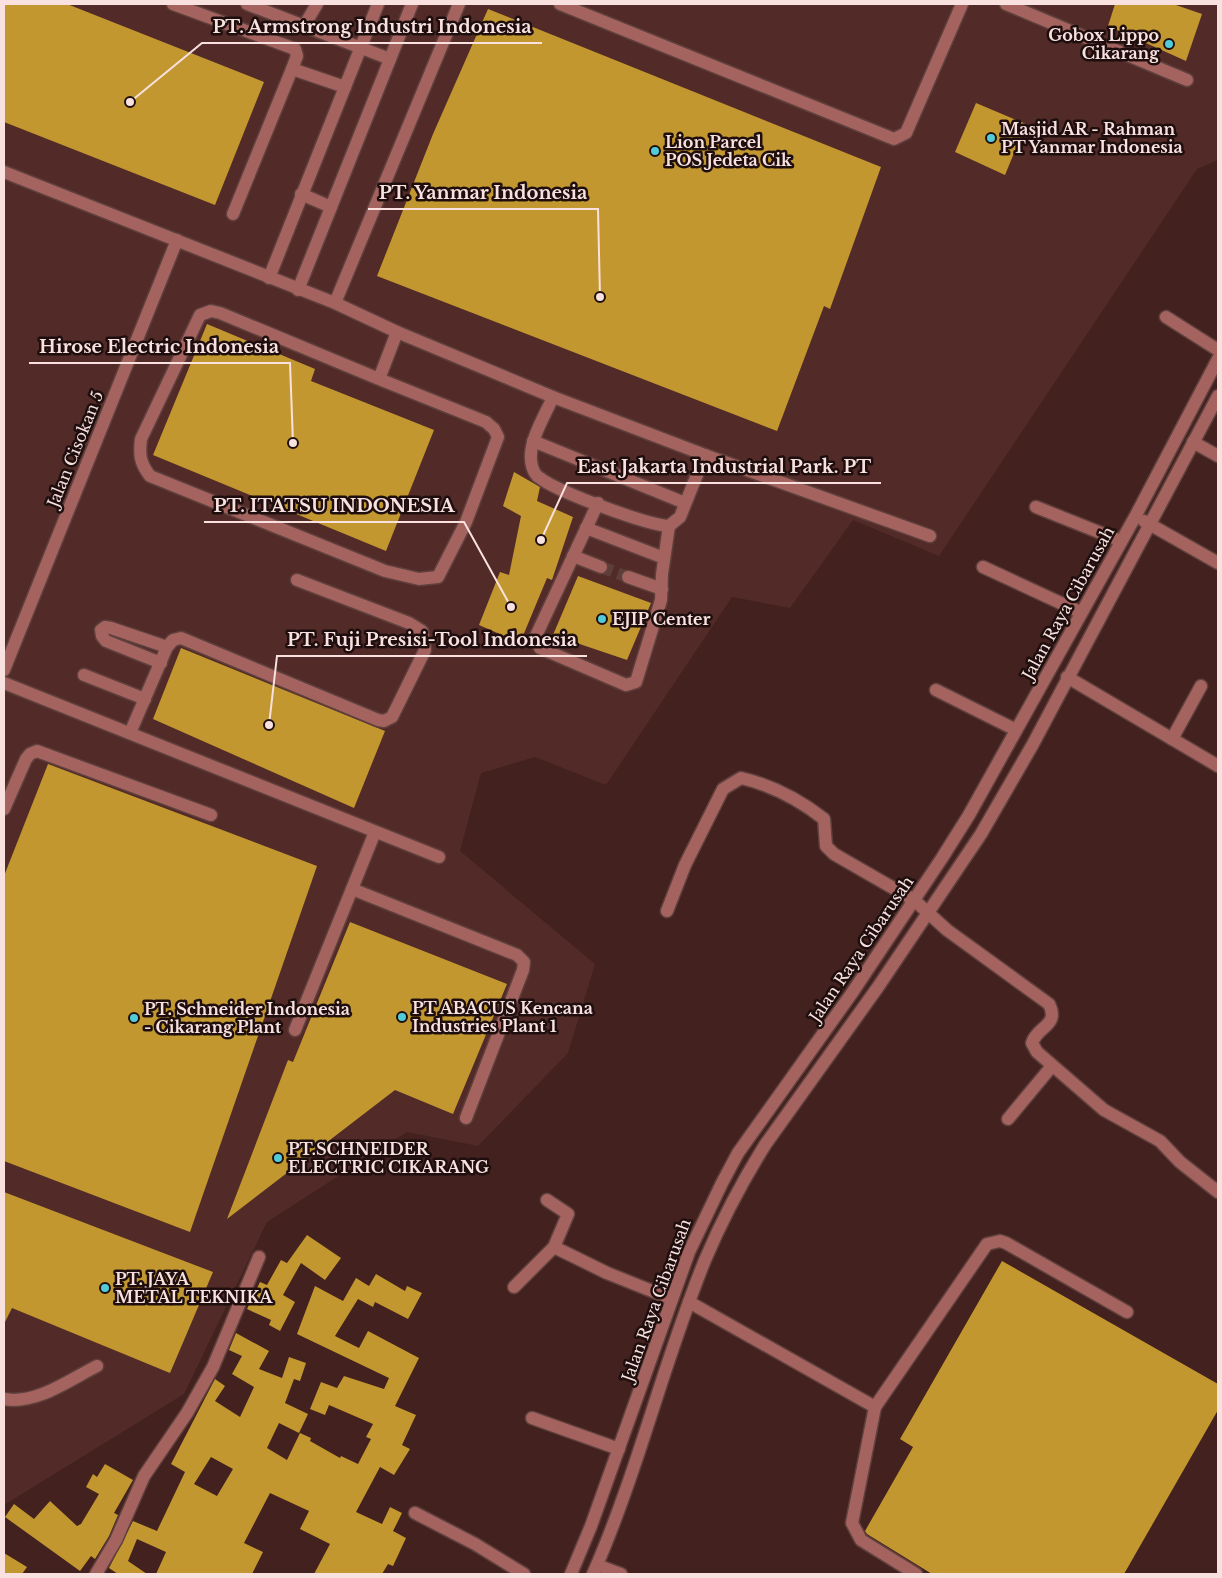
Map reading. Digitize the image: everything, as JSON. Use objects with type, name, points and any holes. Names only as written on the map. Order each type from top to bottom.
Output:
[{"type":"street","points":[[172,4],[295,49],[297,56],[233,214]]},
{"type":"street","points":[[248,4],[390,59]]},
{"type":"street","points":[[304,26],[317,4]]},
{"type":"street","points":[[269,278],[378,4]]},
{"type":"street","points":[[298,290],[412,4]]},
{"type":"street","points":[[335,303],[459,4]]},
{"type":"street","points":[[560,4],[894,139],[906,133],[962,4]]},
{"type":"street","points":[[1006,4],[1187,80]]},
{"type":"street","points":[[292,69],[345,87]]},
{"type":"street","points":[[4,172],[298,290],[335,303],[397,332],[553,397],[705,455],[930,536]]},
{"type":"street","points":[[301,194],[331,207]]},
{"type":"street","name":"Jalan Cisokan 5","points":[[4,670],[177,240]]},
{"type":"street","points":[[205,312],[220,313],[379,379],[486,422],[494,429],[498,437],[466,522],[438,577],[419,578],[385,571],[150,476],[142,466],[139,455],[140,439],[200,315],[205,312]]},
{"type":"street","points":[[1166,317],[1218,350]]},
{"type":"street","points":[[379,379],[397,332]]},
{"type":"street","name":"Jalan Raya Cibarusah","points":[[570,1574],[619,1449],[697,1232],[738,1153],[852,993],[969,815],[1080,612],[1135,517],[1218,359]]},
{"type":"street","name":"Jalan Raya Cibarusah","points":[[595,1570],[645,1437],[689,1302],[706,1259],[734,1199],[760,1154],[928,915],[981,834],[1033,744],[1218,396]]},
{"type":"street","points":[[553,397],[534,441],[531,464],[538,478],[558,489],[650,523],[669,526]]},
{"type":"street","points":[[534,441],[685,503]]},
{"type":"street","points":[[1193,442],[1218,456]]},
{"type":"street","points":[[598,503],[535,638],[540,648],[626,685],[636,682],[658,612],[669,526],[680,517],[705,455]]},
{"type":"street","points":[[1036,506],[1121,541]]},
{"type":"street","points":[[1135,517],[1218,563]]},
{"type":"street","points":[[586,528],[664,558]]},
{"type":"street","points":[[573,556],[602,567]]},
{"type":"street","points":[[983,567],[1080,612]]},
{"type":"street","points":[[628,577],[662,589]]},
{"type":"street","points":[[130,733],[167,647],[174,640],[181,638],[378,720],[384,721],[392,717],[425,650],[422,631],[409,622],[297,580]]},
{"type":"street","points":[[160,663],[106,641],[102,636],[102,630],[105,627],[111,628],[167,647]]},
{"type":"street","points":[[84,676],[145,699]]},
{"type":"street","points":[[1067,677],[1218,766]]},
{"type":"street","points":[[4,683],[439,857]]},
{"type":"street","points":[[1172,739],[1201,686]]},
{"type":"street","points":[[936,690],[1016,730]]},
{"type":"street","points":[[4,809],[26,759],[30,754],[37,751],[211,815]]},
{"type":"street","points":[[667,912],[685,865],[723,789],[741,778],[757,782],[811,808],[824,819],[826,846],[834,854],[914,900],[928,915],[1049,1004],[1053,1014],[1051,1022],[1034,1038],[1032,1043],[1037,1052],[1077,1088],[1114,1117],[1160,1140],[1180,1162],[1218,1192]]},
{"type":"street","points":[[295,1030],[375,832]]},
{"type":"street","points":[[352,889],[517,955],[524,962],[524,970],[466,1118]]},
{"type":"street","points":[[1008,1119],[1052,1066]]},
{"type":"street","points":[[514,1286],[554,1247],[568,1214],[547,1200]]},
{"type":"street","points":[[916,1574],[861,1540],[852,1523],[875,1408],[988,1244],[1000,1240],[1128,1312]]},
{"type":"street","points":[[554,1247],[606,1272],[672,1299]]},
{"type":"street","points":[[96,1574],[116,1540],[144,1476],[187,1413],[213,1367],[259,1257]]},
{"type":"street","points":[[689,1302],[875,1408]]},
{"type":"street","points":[[4,1399],[22,1401],[35,1397],[97,1366]]},
{"type":"street","points":[[532,1418],[619,1449]]},
{"type":"street","points":[[415,1513],[475,1544],[524,1574]]},
{"type":"street","points":[[595,1570],[621,1574]]},
{"type":"shaded area","points":[[4,4],[1218,4],[1218,160],[1197,169],[939,556],[853,520],[790,608],[732,597],[606,785],[535,757],[481,773],[460,851],[595,964],[568,1053],[478,1146],[407,1132],[267,1222],[184,1394],[4,1505]]},
{"type":"building","points":[[4,4],[67,4],[264,82],[215,205],[4,122]]},
{"type":"building","name":"Gobox Lippo Cikarang","points":[[1115,4],[1173,4],[1202,14],[1186,61],[1108,26]]},
{"type":"building","points":[[488,9],[881,167],[830,309],[824,306],[777,431],[377,276],[433,134]]},
{"type":"building","name":"Masjid AR - Rahman PT Yanmar Indonesia","points":[[976,103],[1026,124],[1005,175],[955,152]]},
{"type":"building","points":[[207,324],[315,369],[311,381],[434,430],[386,551],[153,455]]},
{"type":"building","points":[[514,472],[540,487],[537,501],[573,517],[552,580],[547,578],[520,643],[479,625],[500,572],[509,575],[521,516],[503,506]]},
{"type":"building","name":"EJIP Center","points":[[578,576],[651,603],[627,660],[553,635]]},
{"type":"building","points":[[181,648],[385,731],[354,808],[153,719]]},
{"type":"building","name":"PT. Schneider Indonesia - Cikarang Plant","points":[[48,764],[317,866],[190,1232],[4,1161],[4,876]]},
{"type":"building","name":"PT ABACUS Kencana Industries Plant 1","points":[[350,922],[507,984],[453,1114],[395,1090],[227,1219],[288,1060],[293,1062]]},
{"type":"building","name":"PT. JAYA METAL TEKNIKA","points":[[4,1192],[213,1272],[170,1373],[12,1308],[4,1324]]},
{"type":"building","points":[[307,1235],[341,1258],[325,1280],[301,1263],[283,1295],[295,1302],[280,1331],[269,1325],[271,1320],[247,1309],[260,1282],[267,1285],[281,1260],[287,1263]]},
{"type":"building","points":[[1002,1261],[1218,1384],[1218,1410],[1124,1574],[932,1574],[865,1531],[913,1447],[900,1439]]},
{"type":"building","points":[[376,1274],[405,1291],[407,1286],[422,1293],[408,1319],[375,1302],[373,1307],[358,1299],[335,1336],[359,1348],[368,1331],[419,1358],[395,1406],[416,1415],[402,1445],[410,1449],[394,1475],[380,1467],[356,1512],[382,1524],[390,1507],[402,1513],[393,1531],[406,1538],[393,1566],[388,1564],[382,1574],[314,1574],[330,1544],[300,1529],[309,1511],[270,1493],[244,1543],[263,1552],[252,1574],[156,1574],[166,1552],[137,1539],[128,1561],[147,1574],[118,1574],[109,1568],[133,1521],[157,1531],[185,1472],[171,1464],[215,1379],[225,1386],[215,1401],[240,1417],[254,1387],[232,1374],[242,1356],[229,1350],[236,1333],[269,1351],[259,1369],[282,1378],[289,1357],[306,1363],[300,1381],[294,1379],[285,1403],[308,1414],[299,1433],[279,1423],[267,1448],[287,1460],[300,1433],[311,1438],[310,1441],[340,1458],[341,1456],[358,1464],[371,1439],[366,1437],[373,1424],[329,1405],[325,1415],[310,1409],[321,1382],[337,1388],[344,1376],[384,1389],[389,1378],[297,1334],[315,1286],[343,1301],[356,1278],[369,1286]],"holes":[[[211,1457],[233,1469],[217,1496],[194,1484]]]},
{"type":"building","points":[[105,1464],[133,1480],[114,1513],[118,1515],[109,1536],[95,1559],[91,1556],[80,1571],[5,1517],[14,1504],[34,1519],[50,1501],[77,1526],[81,1524],[99,1494],[86,1487],[93,1474],[97,1477]]},
{"type":"building","points":[[4,1553],[27,1567],[22,1574],[4,1574]]},
{"type":"tunnel","points":[[601,567],[628,577]]},
{"type":"place","name":"Gobox Lippo Cikarang","points":[[1169,44]]},
{"type":"place","name":"PT. Armstrong Industri Indonesia","points":[[130,102]]},
{"type":"place","name":"Masjid AR - Rahman PT Yanmar Indonesia","points":[[991,138]]},
{"type":"place","name":"Lion Parcel POS Jedeta Cik","points":[[655,151]]},
{"type":"place","name":"PT. Yanmar Indonesia","points":[[600,297]]},
{"type":"place","name":"Hirose Electric Indonesia","points":[[293,443]]},
{"type":"place","name":"East Jakarta Industrial Park. PT","points":[[541,540]]},
{"type":"place","name":"PT. ITATSU INDONESIA","points":[[511,607]]},
{"type":"place","name":"EJIP Center","points":[[602,619]]},
{"type":"place","name":"PT. Fuji Presisi-Tool Indonesia","points":[[269,725]]},
{"type":"place","name":"PT ABACUS Kencana Industries Plant 1","points":[[402,1017]]},
{"type":"place","name":"PT. Schneider Indonesia - Cikarang Plant","points":[[134,1018]]},
{"type":"place","name":"PT.SCHNEIDER ELECTRIC CIKARANG","points":[[278,1158]]},
{"type":"place","name":"PT. JAYA METAL TEKNIKA","points":[[105,1288]]}]
